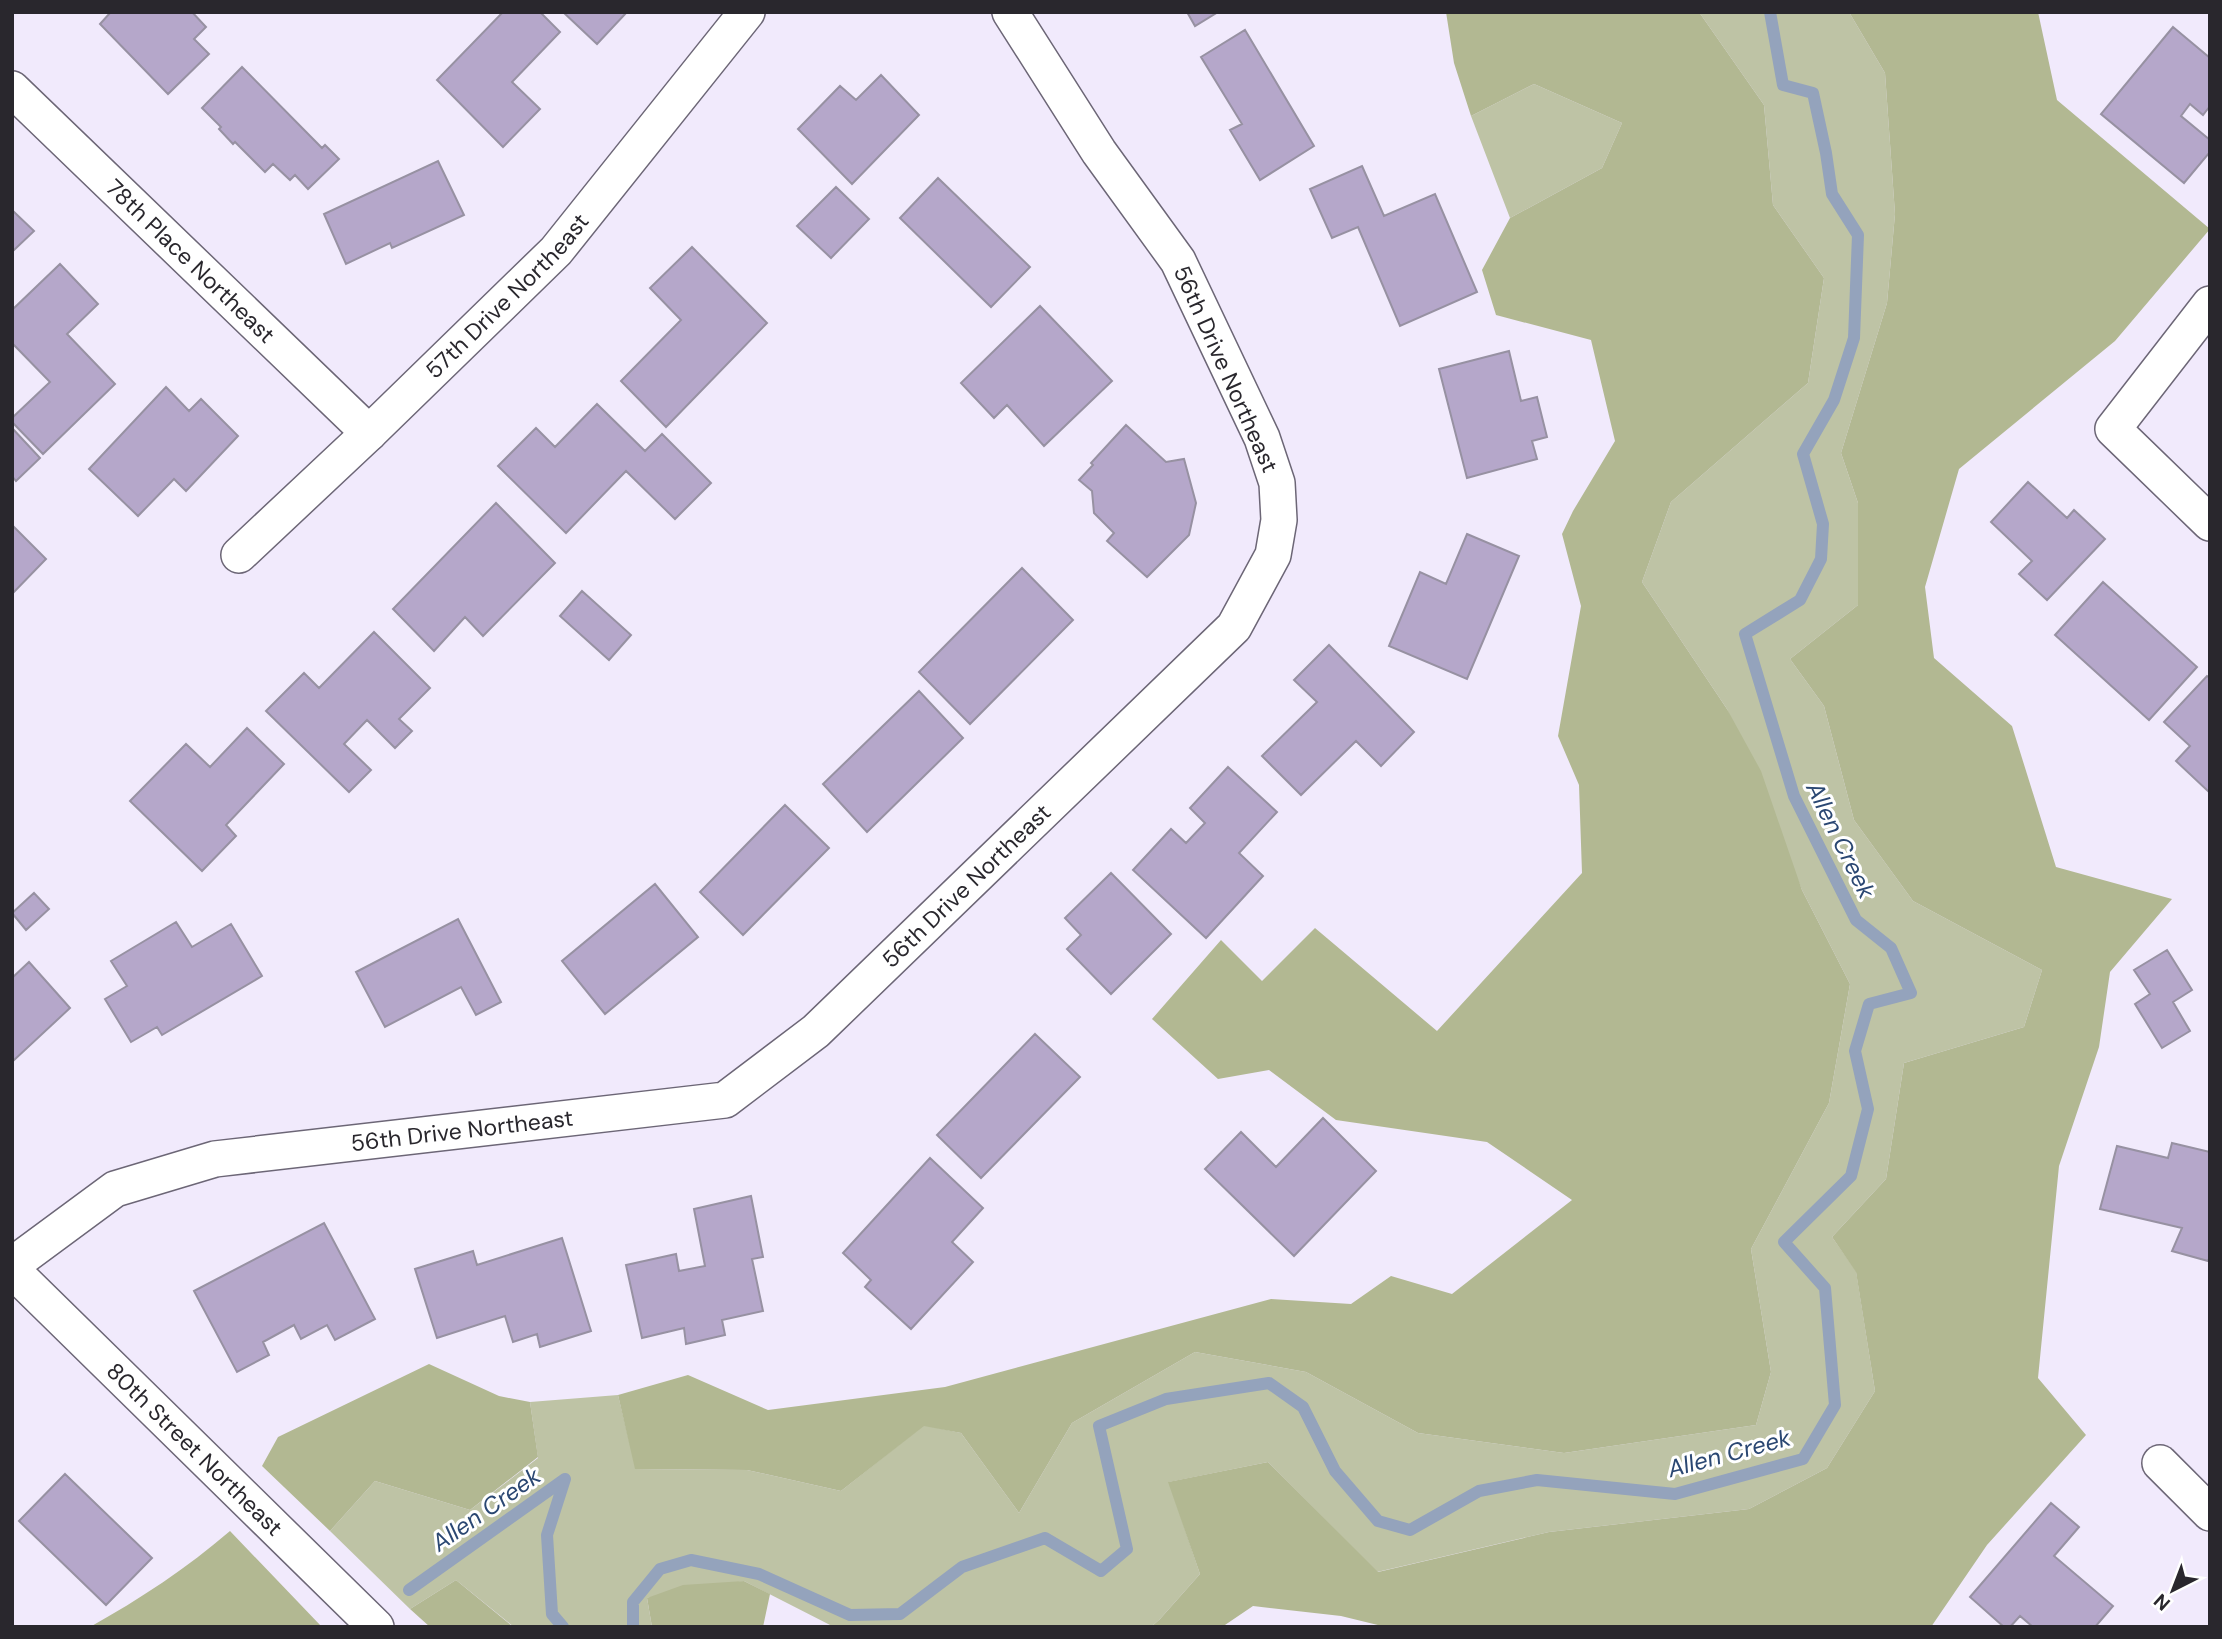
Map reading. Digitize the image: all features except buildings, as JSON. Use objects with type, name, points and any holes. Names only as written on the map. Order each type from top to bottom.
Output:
[{"type":"street","name":"57th Drive Northeast","points":[[239,555],[556,251],[747,12]]},
{"type":"street","name":"56th Drive Northeast","points":[[12,1265],[116,1189],[215,1159],[725,1100],[816,1031],[1234,627],[1273,555],[1279,520],[1277,483],[1262,438],[1178,261],[1099,152],[1010,12]]},
{"type":"street","name":"78th Place Northeast","points":[[12,89],[369,433]]},
{"type":"street","points":[[2210,304],[2113,429],[2210,523]]},
{"type":"street","name":"80th Street Northeast","points":[[12,1270],[376,1627]]},
{"type":"street","points":[[2160,1463],[2210,1513]]},
{"type":"green space","points":[[1446,12],[1699,12],[1764,105],[1773,205],[1824,278],[1808,383],[1671,502],[1642,582],[1727,709],[1761,771],[1802,890],[1850,984],[1829,1103],[1751,1249],[1771,1372],[1756,1425],[1564,1453],[1418,1433],[1306,1372],[1195,1352],[1072,1423],[1019,1513],[961,1433],[924,1426],[841,1491],[747,1470],[635,1469],[618,1395],[688,1375],[768,1410],[945,1387],[1271,1299],[1351,1304],[1391,1276],[1452,1294],[1572,1200],[1487,1142],[1336,1120],[1269,1070],[1218,1079],[1152,1019],[1221,940],[1262,981],[1315,928],[1437,1031],[1582,873],[1579,785],[1558,736],[1581,606],[1562,534],[1615,441],[1591,340],[1496,315],[1482,270],[1510,218],[1602,168],[1622,123],[1534,84],[1471,116],[1454,63]]},
{"type":"green space","points":[[1699,12],[1849,12],[1885,73],[1895,214],[1887,303],[1841,453],[1858,503],[1858,605],[1790,659],[1824,706],[1854,820],[1913,901],[2042,970],[2024,1027],[1904,1063],[1886,1179],[1832,1237],[1856,1271],[1875,1391],[1827,1468],[1749,1509],[1549,1532],[1377,1572],[1268,1462],[1169,1482],[1200,1574],[1151,1627],[834,1627],[744,1581],[647,1598],[652,1627],[514,1627],[456,1580],[410,1609],[330,1531],[375,1481],[470,1510],[538,1458],[530,1402],[618,1395],[636,1469],[747,1470],[841,1491],[924,1425],[961,1433],[1019,1513],[1072,1423],[1195,1352],[1306,1372],[1418,1433],[1564,1453],[1756,1425],[1771,1372],[1751,1249],[1829,1103],[1850,984],[1802,890],[1727,709],[1642,582],[1671,502],[1808,383],[1824,278],[1773,205],[1764,105]]},
{"type":"green space","points":[[1849,12],[2038,12],[2057,100],[2210,229],[2115,341],[1959,469],[1925,587],[1934,658],[2012,726],[2056,867],[2172,899],[2110,972],[2099,1047],[2059,1166],[2038,1378],[2086,1435],[1987,1545],[1931,1627],[1386,1627],[1341,1616],[1253,1606],[1222,1627],[1151,1627],[1200,1574],[1168,1482],[1268,1462],[1378,1572],[1549,1532],[1749,1509],[1827,1468],[1875,1391],[1856,1272],[1832,1237],[1886,1179],[1904,1063],[2024,1027],[2042,970],[1913,901],[1854,820],[1824,706],[1790,659],[1858,605],[1858,503],[1841,453],[1887,303],[1895,214],[1885,73]]},
{"type":"green space","points":[[1534,84],[1622,123],[1602,168],[1510,218],[1471,116]]},
{"type":"green space","points":[[429,1364],[499,1396],[530,1402],[538,1457],[470,1510],[375,1481],[330,1531],[262,1466],[278,1437]]},
{"type":"green space","points":[[230,1531],[321,1626],[90,1627],[163,1582]]},
{"type":"green space","points":[[456,1580],[514,1627],[430,1627],[410,1609]]},
{"type":"green space","points":[[744,1581],[770,1594],[763,1627],[652,1627],[647,1598],[683,1585]]},
{"type":"waterway","name":"Allen Creek","points":[[633,1627],[633,1602],[660,1569],[691,1560],[759,1574],[850,1615],[900,1614],[962,1567],[1045,1538],[1101,1571],[1127,1549],[1099,1426],[1166,1399],[1269,1383],[1303,1407],[1335,1471],[1378,1521],[1410,1530],[1479,1491],[1537,1480],[1675,1494],[1803,1459],[1835,1405],[1825,1288],[1784,1242],[1851,1176],[1868,1109],[1855,1051],[1869,1004],[1911,993],[1891,948],[1856,920],[1794,796],[1745,634],[1800,600],[1821,559],[1823,524],[1803,454],[1834,400],[1854,338],[1858,235],[1832,194],[1813,93],[1783,85],[1770,12]]},
{"type":"waterway","name":"Allen Creek","points":[[409,1590],[565,1479],[547,1535],[552,1614],[563,1627]]}]
